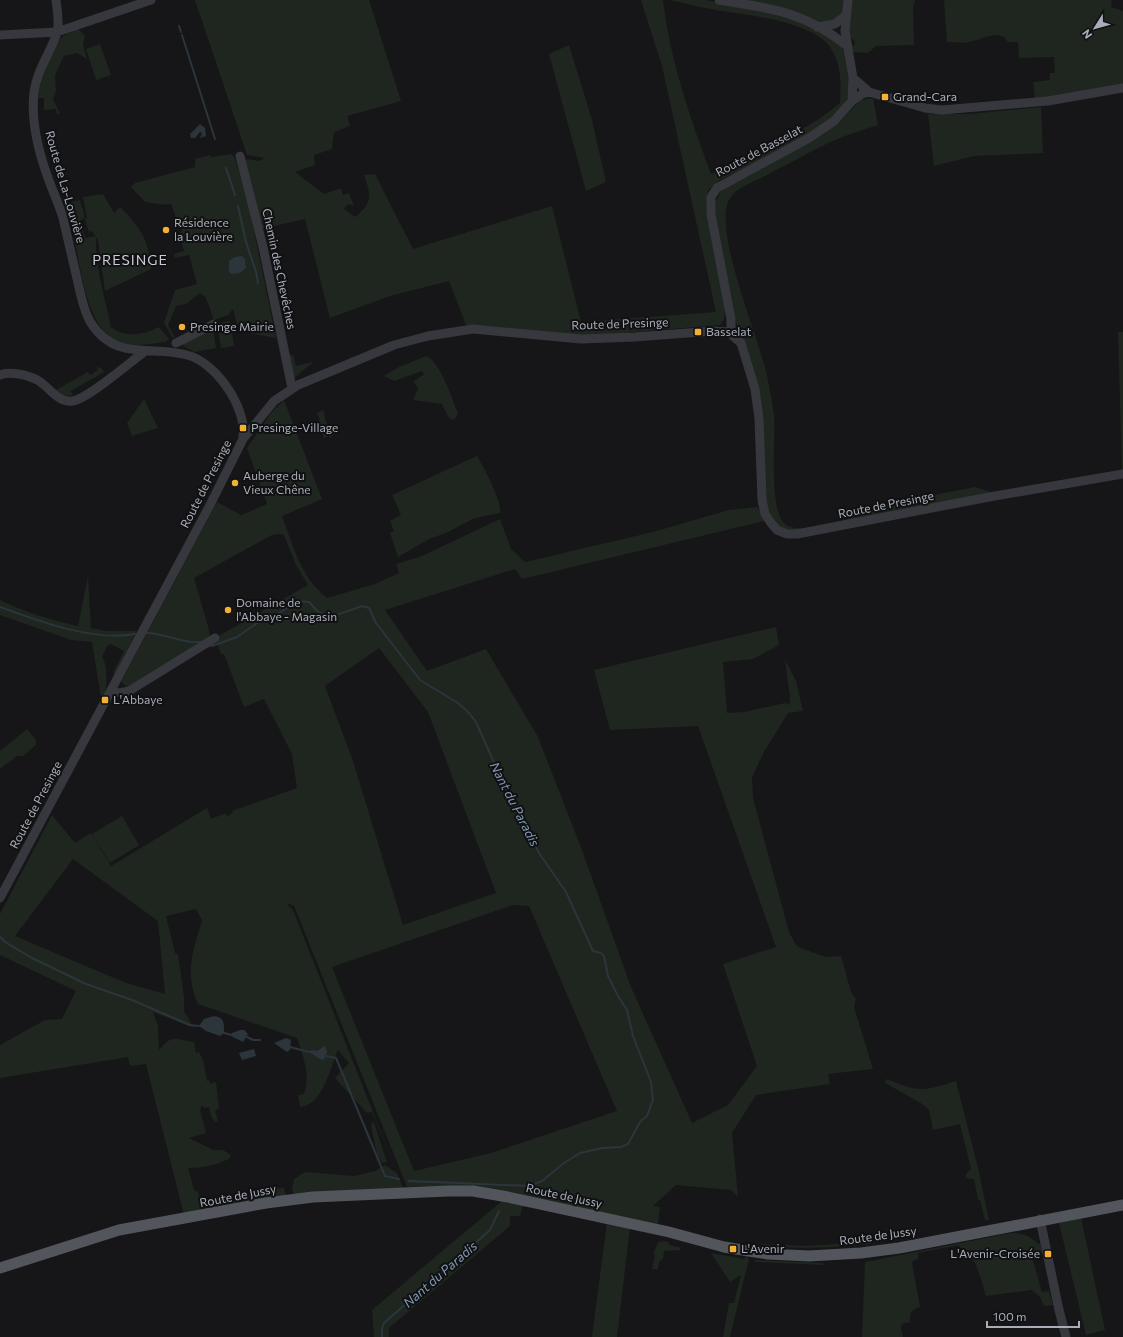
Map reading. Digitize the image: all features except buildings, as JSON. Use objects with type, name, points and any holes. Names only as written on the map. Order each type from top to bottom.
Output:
[{"type":"main road","name":"Route de Jussy","points":[[0,1268],[119,1230],[266,1203],[313,1198],[473,1191],[508,1197],[664,1231],[713,1245],[741,1247],[792,1256],[860,1254],[1123,1204]]},
{"type":"street","name":"Route de La-Louvière","points":[[56,0],[59,23],[57,32],[41,66],[34,93],[36,127],[42,156],[62,216],[88,317],[100,334],[114,344],[126,349],[144,352],[190,355]]},
{"type":"street","points":[[0,35],[57,32],[151,0]]},
{"type":"street","points":[[719,0],[781,10],[817,27],[846,46]]},
{"type":"street","points":[[848,0],[845,16],[846,46],[853,78],[852,101]]},
{"type":"street","points":[[817,27],[835,24],[845,16]]},
{"type":"street","points":[[853,78],[869,92],[926,108],[942,110],[1048,101],[1123,88]]},
{"type":"street","name":"Route de Basselat","points":[[731,333],[731,319],[711,214],[713,193],[728,180],[773,158],[814,135],[841,115],[852,101],[869,92]]},
{"type":"street","name":"Chemin des Chevêches","points":[[240,156],[263,247],[292,388]]},
{"type":"street","points":[[160,352],[167,345],[214,324]]},
{"type":"street","name":"Route de Presinge","points":[[0,898],[94,723],[100,708],[112,690],[211,503],[243,438],[269,406],[292,388],[394,345],[428,336],[473,329],[581,339],[635,337],[712,331],[731,333],[738,339],[744,350],[755,389],[759,419],[764,511],[772,526],[783,533],[797,534],[989,497],[1123,474]]},
{"type":"street","points":[[176,342],[211,371],[233,395],[239,408],[244,428],[243,438]]},
{"type":"street","points":[[0,375],[11,373],[34,379],[59,398],[72,401],[83,396],[144,352]]},
{"type":"street","points":[[112,690],[120,693],[128,692],[210,642]]},
{"type":"street","points":[[1040,1219],[1066,1337]]},
{"type":"shaded area","points":[[195,0],[369,0],[401,101],[347,116],[350,126],[334,132],[332,149],[314,155],[315,165],[295,172],[324,194],[341,188],[343,195],[349,193],[354,206],[348,204],[344,209],[355,217],[368,203],[369,193],[364,175],[375,174],[413,249],[552,206],[581,322],[716,312],[662,66],[641,0],[663,0],[670,44],[688,110],[711,174],[761,151],[795,133],[826,114],[840,103],[839,68],[830,47],[821,38],[809,31],[780,21],[715,10],[670,0],[705,0],[777,12],[827,35],[842,47],[850,89],[847,101],[843,107],[818,129],[762,160],[720,180],[708,190],[707,200],[726,308],[724,319],[720,325],[585,336],[466,325],[449,281],[390,296],[330,318],[305,219],[261,229],[243,163],[247,159],[259,161],[265,158],[247,155]]},
{"type":"shaded area","points":[[731,0],[844,0],[843,14],[841,17],[824,24]]},
{"type":"shaded area","points":[[850,0],[915,0],[913,7],[914,45],[876,46],[868,53],[851,52],[852,46],[855,44],[854,40],[848,37]]},
{"type":"shaded area","points":[[944,0],[1112,0],[1111,7],[1123,11],[1123,85],[1035,99],[1033,82],[1050,80],[1050,73],[1055,73],[1054,57],[1019,58],[1018,42],[1008,42],[1004,37],[998,35],[988,36],[970,42],[947,42]]},
{"type":"shaded area","points":[[78,29],[85,36],[83,45],[87,59],[77,53],[64,56],[55,75],[56,91],[53,99],[60,114],[57,114],[56,109],[44,110],[44,98],[38,98],[40,80],[55,46],[63,36]]},
{"type":"shaded area","points":[[100,44],[111,75],[96,80],[86,49]]},
{"type":"shaded area","points":[[569,45],[592,120],[606,182],[586,191],[549,54]]},
{"type":"shaded area","points":[[873,98],[878,125],[835,140],[741,188],[730,198],[726,213],[727,233],[732,258],[739,285],[763,359],[771,396],[774,415],[774,473],[776,504],[780,516],[785,524],[791,527],[808,528],[855,517],[857,510],[975,487],[991,492],[804,530],[787,530],[779,526],[768,514],[746,347],[735,320],[716,229],[715,203],[722,189],[840,121],[861,100]]},
{"type":"shaded area","points":[[1041,107],[1043,153],[974,156],[934,166],[928,114],[969,114]]},
{"type":"shaded area","points":[[200,124],[205,128],[206,136],[200,138],[202,133],[200,132],[195,138],[191,138],[190,134]]},
{"type":"shaded area","points":[[231,154],[235,158],[249,207],[276,338],[243,332],[240,324],[237,324],[233,309],[228,315],[214,320],[206,298],[200,293],[186,304],[176,306],[168,325],[175,338],[172,337],[164,323],[175,290],[197,284],[189,255],[175,258],[174,254],[184,251],[179,233],[182,231],[171,204],[165,205],[145,202],[131,187],[135,183],[195,167],[195,159],[210,155],[212,157]]},
{"type":"shaded area","points":[[103,194],[114,213],[120,207],[139,228],[146,242],[151,269],[105,291],[98,240],[92,231],[89,232],[85,219],[87,218],[83,197]]},
{"type":"shaded area","points":[[80,200],[85,218],[80,220],[85,238],[96,236],[97,260],[111,327],[122,333],[134,334],[147,332],[159,327],[169,339],[165,342],[141,345],[123,343],[117,341],[106,333],[97,322],[86,293],[73,233],[63,204]]},
{"type":"shaded area","points":[[242,256],[245,259],[246,268],[240,273],[231,274],[229,271],[229,261],[235,257]]},
{"type":"shaded area","points":[[230,321],[234,346],[221,348],[217,323]]},
{"type":"shaded area","points":[[213,327],[216,348],[194,352],[183,346],[183,344]]},
{"type":"shaded area","points":[[1118,332],[1123,332],[1123,470],[1122,470]]},
{"type":"shaded area","points":[[293,355],[296,366],[312,362],[294,378],[288,356]]},
{"type":"shaded area","points":[[426,356],[431,359],[441,373],[453,400],[458,414],[454,420],[449,418],[442,404],[413,400],[418,388],[413,382],[424,374],[422,371],[394,381],[384,376],[399,367]]},
{"type":"shaded area","points":[[96,367],[101,368],[104,372],[71,391],[73,396],[62,395],[56,390],[88,372],[90,375],[98,370]]},
{"type":"shaded area","points":[[144,399],[158,428],[132,436],[127,423]]},
{"type":"shaded area","points":[[284,400],[322,499],[282,516],[294,550],[304,571],[310,580],[327,598],[375,584],[399,573],[396,564],[422,556],[500,519],[511,549],[525,562],[653,532],[729,510],[757,507],[763,516],[764,521],[522,579],[515,569],[385,610],[427,671],[486,649],[538,737],[582,850],[631,987],[692,1123],[728,1105],[757,1066],[723,964],[776,947],[698,726],[610,730],[594,670],[776,627],[779,645],[753,659],[723,662],[727,713],[744,712],[785,703],[790,705],[785,660],[796,681],[803,711],[788,713],[764,752],[752,777],[753,798],[789,932],[796,945],[800,948],[826,957],[841,956],[851,992],[856,999],[854,1007],[873,1069],[828,1074],[830,1084],[756,1095],[732,1133],[738,1197],[731,1190],[676,1185],[653,1206],[660,1207],[658,1225],[450,1186],[407,1187],[294,906],[286,903],[293,910],[403,1188],[294,1195],[292,1189],[294,1179],[305,1172],[354,1176],[375,1171],[385,1165],[397,1173],[372,1112],[367,1113],[335,1078],[349,1063],[338,1050],[329,1075],[320,1093],[315,1100],[308,1105],[300,1107],[298,1095],[304,1094],[307,1080],[304,1059],[297,1038],[198,1004],[191,982],[191,962],[202,920],[196,909],[166,916],[175,953],[178,954],[184,997],[184,1011],[194,1028],[153,1012],[158,1026],[159,1050],[174,1039],[194,1042],[196,1053],[199,1052],[203,1060],[207,1081],[209,1080],[210,1084],[216,1082],[219,1108],[215,1111],[218,1121],[215,1122],[211,1116],[209,1107],[204,1108],[202,1105],[200,1110],[206,1133],[189,1138],[213,1150],[223,1150],[231,1155],[229,1159],[214,1164],[204,1167],[188,1168],[194,1190],[198,1192],[203,1208],[199,1210],[223,1205],[222,1200],[269,1189],[284,1188],[286,1196],[184,1215],[146,1064],[130,1066],[128,1057],[0,1078],[0,1045],[45,1020],[62,1019],[76,991],[0,955],[0,914],[52,815],[75,843],[91,833],[111,866],[207,808],[211,819],[226,813],[227,816],[233,813],[232,811],[297,788],[292,754],[264,699],[244,707],[224,654],[221,654],[215,638],[308,585],[296,565],[284,535],[272,535],[194,578],[210,637],[127,687],[121,682],[217,502],[241,515],[267,504],[247,448],[271,413]],"holes":[[[379,648],[428,712],[496,893],[403,925],[352,758],[325,686]],[[73,859],[158,921],[165,994],[126,983],[15,936]],[[513,905],[529,906],[617,1111],[491,1153],[414,1171],[332,967]]]},
{"type":"shaded area","points":[[324,410],[325,420],[334,434],[330,438],[329,436],[324,438],[317,421],[320,420],[317,413]]},
{"type":"shaded area","points":[[477,456],[496,493],[500,513],[475,518],[446,533],[429,539],[398,557],[390,533],[394,531],[390,521],[401,515],[392,495]]},
{"type":"shaded area","points":[[88,576],[91,628],[107,631],[137,631],[115,674],[113,673],[124,651],[111,644],[107,646],[102,657],[106,667],[106,690],[101,698],[92,642],[71,640],[0,615],[0,600],[38,615],[78,626]]},
{"type":"shaded area","points":[[27,729],[36,740],[36,745],[23,756],[17,756],[0,769],[0,751]]},
{"type":"shaded area","points":[[122,816],[139,845],[110,863],[92,834]]},
{"type":"shaded area","points":[[214,1016],[220,1018],[223,1022],[224,1033],[220,1036],[206,1031],[199,1026],[204,1019]]},
{"type":"shaded area","points":[[244,1030],[248,1034],[243,1042],[231,1036],[232,1033]]},
{"type":"shaded area","points":[[286,1038],[291,1040],[290,1050],[287,1052],[274,1043]]},
{"type":"shaded area","points":[[325,1046],[327,1052],[324,1060],[309,1052],[311,1050],[317,1051]]},
{"type":"shaded area","points":[[254,1049],[256,1056],[242,1060],[239,1053]]},
{"type":"shaded area","points":[[886,1079],[906,1086],[921,1089],[927,1089],[956,1081],[978,1168],[989,1220],[985,1220],[980,1200],[978,1200],[974,1179],[966,1178],[966,1174],[971,1169],[960,1124],[933,1130],[929,1110],[924,1105],[885,1083]]},
{"type":"shaded area","points":[[374,1122],[387,1162],[382,1163],[377,1155],[371,1124]]},
{"type":"shaded area","points":[[502,1201],[523,1205],[520,1216],[510,1216],[510,1226],[389,1328],[389,1337],[374,1337],[372,1310]]},
{"type":"shaded area","points":[[1081,1218],[1105,1330],[1086,1335],[1059,1223]]},
{"type":"shaded area","points":[[607,1222],[630,1227],[617,1337],[592,1337]]},
{"type":"shaded area","points":[[1011,1233],[1024,1235],[1041,1245],[1042,1255],[1032,1257],[1042,1292],[1049,1291],[1053,1305],[1044,1306],[1040,1297],[1032,1290],[986,1296],[975,1262],[960,1248],[959,1245],[918,1253],[919,1258],[913,1261],[912,1263],[920,1307],[912,1312],[910,1322],[902,1324],[901,1328],[903,1337],[862,1337],[865,1262]]},
{"type":"shaded area","points":[[667,1241],[670,1245],[681,1248],[680,1250],[664,1251],[663,1259],[659,1262],[658,1269],[652,1269],[655,1255],[653,1255],[658,1242]]},
{"type":"shaded area","points":[[871,1242],[871,1244],[818,1248],[777,1247],[764,1246],[763,1244],[805,1246]]},
{"type":"shaded area","points":[[711,1253],[745,1259],[745,1254],[749,1259],[730,1337],[723,1337],[729,1303],[734,1303],[741,1275],[730,1282]]},
{"type":"shaded area","points":[[755,1260],[823,1263],[823,1265],[755,1262]]},
{"type":"waterway","points":[[179,26],[181,32]]},
{"type":"waterway","points":[[182,35],[215,139]]},
{"type":"waterway","points":[[226,168],[235,195]]},
{"type":"waterway","points":[[238,206],[246,242],[258,283]]},
{"type":"waterway","name":"Nant du Paradis","points":[[210,645],[212,646],[237,637],[263,619],[273,617],[298,601],[309,602],[318,612],[331,617],[362,606],[369,608],[376,623],[420,680],[458,703],[476,722],[504,785],[539,853],[566,892],[593,951],[601,953],[604,956],[608,976],[627,1010],[633,1036],[651,1082],[653,1100],[647,1116],[640,1122],[628,1144],[621,1147],[602,1148],[580,1153],[564,1163],[542,1181],[530,1186],[409,1181]]},
{"type":"waterway","name":"Nant du Paradis","points":[[0,607],[49,624],[85,633],[119,636],[135,634]]},
{"type":"waterway","name":"Nant du Paradis","points":[[147,633],[189,642],[201,642]]},
{"type":"waterway","points":[[0,937],[5,942],[32,958],[86,984],[132,1000],[190,1025],[199,1026]]},
{"type":"waterway","points":[[224,1033],[232,1035]]},
{"type":"waterway","points":[[247,1037],[253,1040],[260,1040]]},
{"type":"waterway","points":[[290,1047],[309,1052]]},
{"type":"waterway","points":[[326,1056],[336,1058],[385,1176],[399,1179]]},
{"type":"waterway","name":"Nant du Paradis","points":[[382,1337],[382,1328],[384,1323],[490,1230],[499,1211]]},
{"type":"place","name":"Grand-Cara","points":[[885,97]]},
{"type":"place","name":"Résidence la Louvière","points":[[166,230]]},
{"type":"place","name":"Presinge Mairie","points":[[182,327]]},
{"type":"place","name":"Basselat","points":[[698,332]]},
{"type":"place","name":"Presinge-Village","points":[[243,428]]},
{"type":"place","name":"Auberge du Vieux Chêne","points":[[235,483]]},
{"type":"place","name":"Domaine de l'Abbaye - Magasin","points":[[228,610]]},
{"type":"place","name":"L'Abbaye","points":[[105,700]]},
{"type":"place","name":"L'Avenir","points":[[733,1249]]},
{"type":"place","name":"L'Avenir-Croisée","points":[[1048,1254]]},
{"type":"district","name":"PRESINGE","points":[[130,260]]}]
